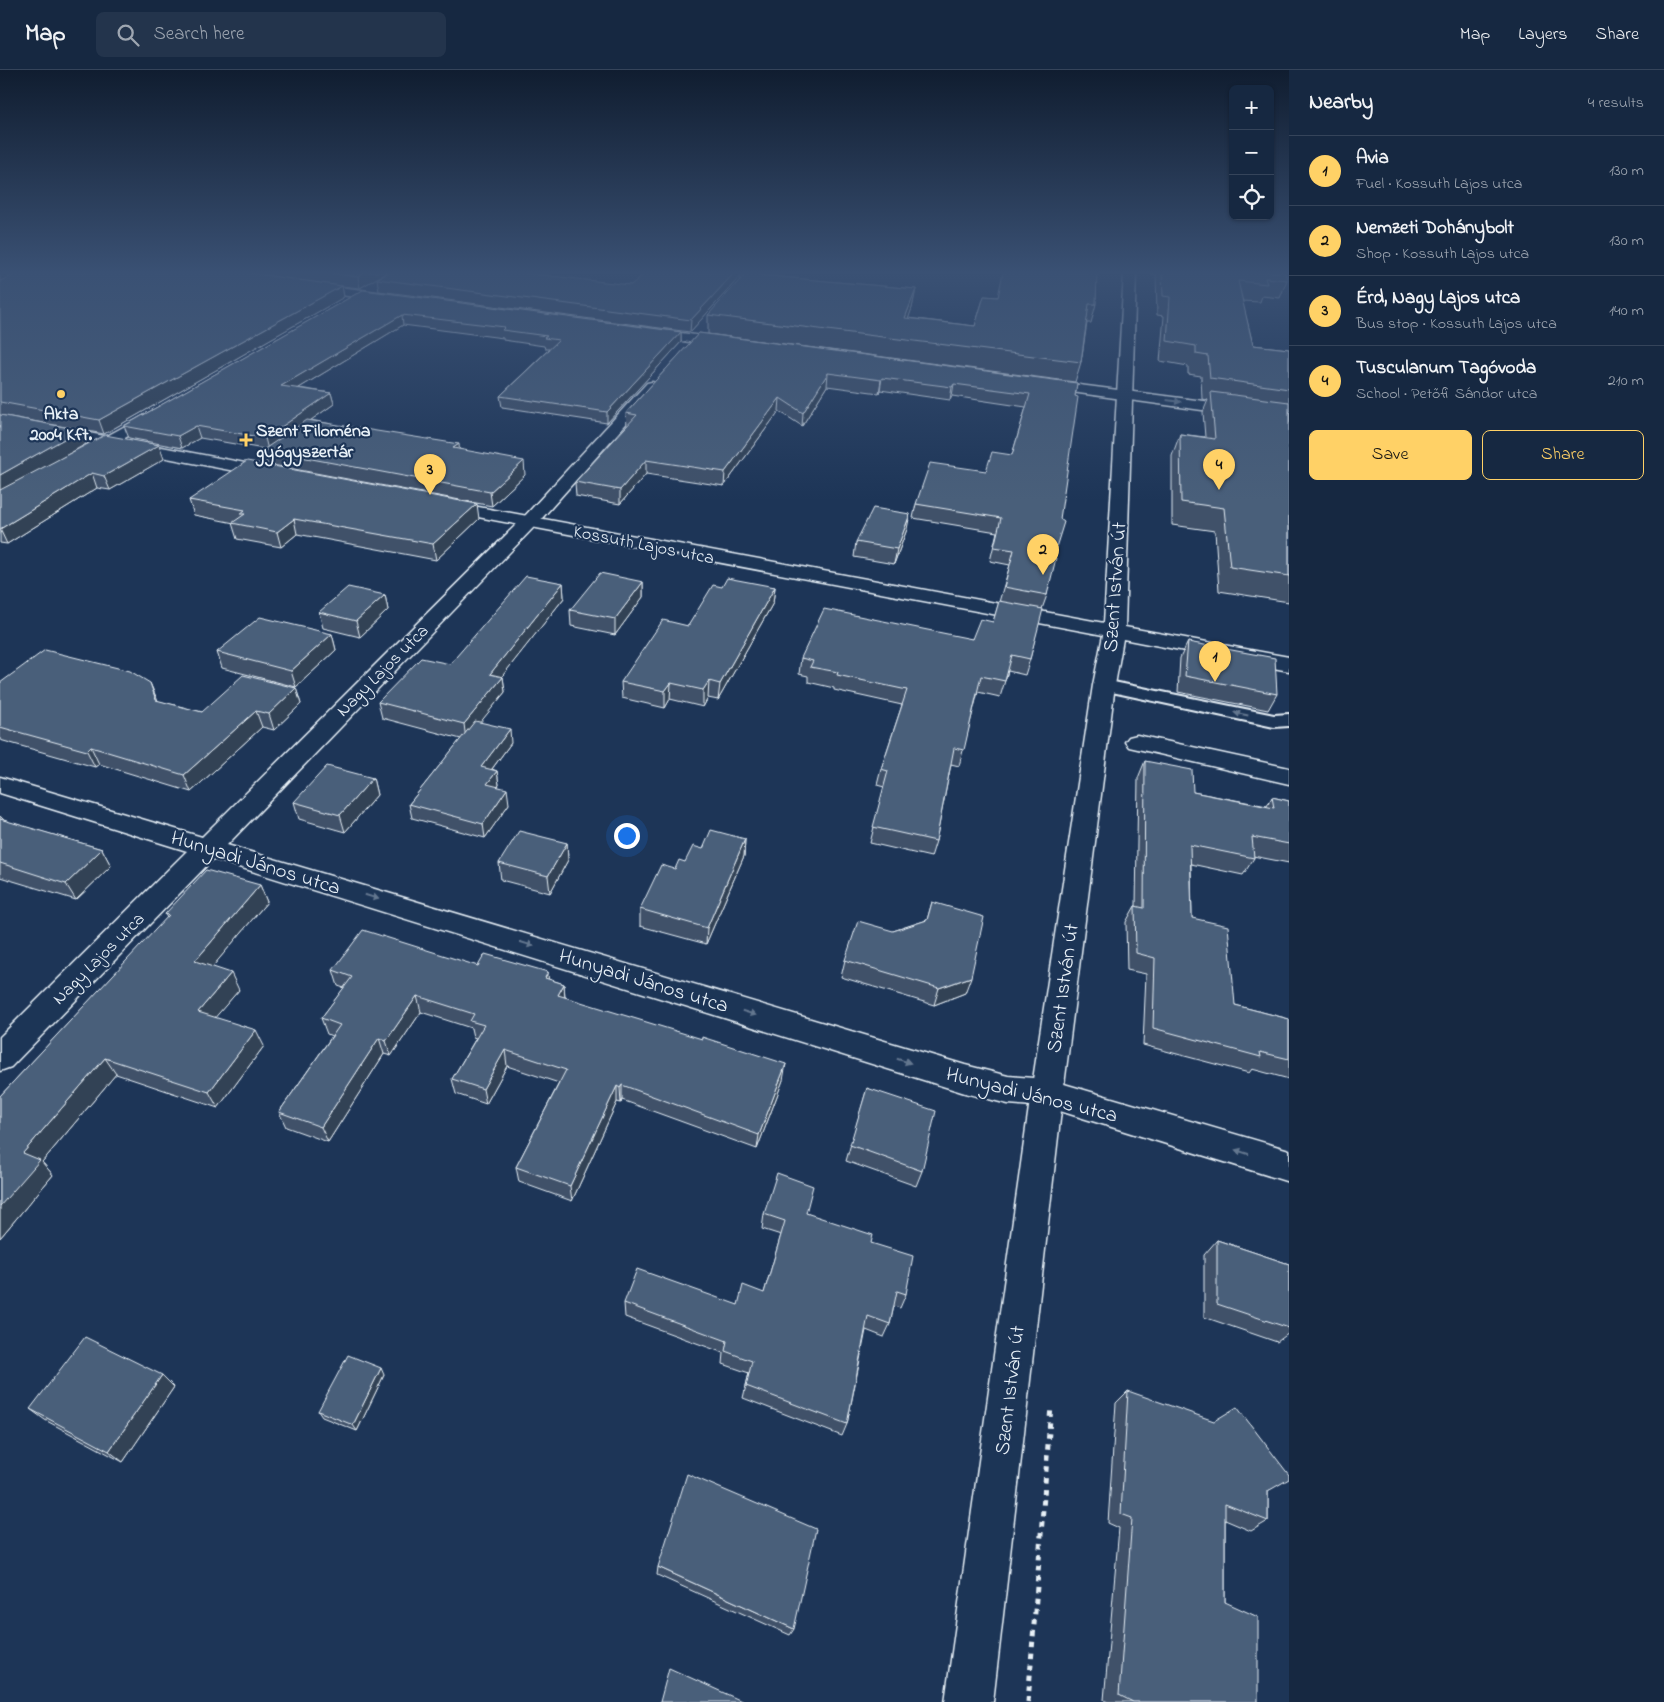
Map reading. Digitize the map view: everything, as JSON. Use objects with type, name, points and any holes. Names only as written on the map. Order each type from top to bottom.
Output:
[{"type":"street","name":"Nagy Lajos utca","points":[[0,1058],[529,522],[685,348]]},
{"type":"street","name":"Szent István út","points":[[969,1702],[1047,1093],[1104,685],[1114,631],[1127,348]]},
{"type":"street","points":[[1029,382],[1289,417]]},
{"type":"street","points":[[76,460],[169,407]]},
{"type":"street","points":[[0,421],[294,477]]},
{"type":"street","name":"Kossuth Lajos utca","points":[[421,502],[1289,664]]},
{"type":"street","points":[[1138,742],[1289,776]]},
{"type":"street","name":"Hunyadi János utca","points":[[0,785],[208,846],[965,1079],[1008,1090],[1047,1093],[1289,1166]]},
{"type":"lane","points":[[1104,685],[1274,721],[1289,720]]},
{"type":"building","points":[[0,348],[229,348],[99,420],[0,402]]},
{"type":"building","points":[[261,348],[345,348],[281,386],[331,393],[265,438],[196,426],[178,436],[124,426]]},
{"type":"building","points":[[550,348],[666,348],[607,412],[500,396]]},
{"type":"building","points":[[685,348],[814,348],[1077,383],[1075,396],[1078,397],[1060,519],[1064,522],[1053,557],[1056,558],[1047,595],[1004,587],[1014,550],[994,547],[1001,518],[916,504],[930,463],[986,471],[992,452],[1012,455],[1030,394],[954,384],[952,387],[828,373],[803,413],[780,398],[725,472],[646,460],[620,490],[575,482],[637,415],[626,413]]},
{"type":"building","points":[[971,348],[1083,348],[1081,362]]},
{"type":"building","points":[[1196,348],[1289,349],[1289,389],[1210,378],[1208,356],[1196,354]]},
{"type":"building","points":[[1211,392],[1289,402],[1289,576],[1230,567],[1224,508],[1181,502],[1180,434],[1215,439]]},
{"type":"building","points":[[0,415],[80,430],[0,475]]},
{"type":"building","points":[[307,420],[459,444],[453,448],[524,461],[490,492],[263,450]]},
{"type":"building","points":[[105,435],[159,445],[104,476],[92,473],[0,529],[0,490]]},
{"type":"building","points":[[247,461],[477,504],[433,544],[294,519],[277,532],[232,523],[245,514],[240,514],[245,510],[189,500]]},
{"type":"building","points":[[873,508],[910,514],[897,549],[856,542]]},
{"type":"building","points":[[600,573],[643,582],[615,619],[570,610]]},
{"type":"building","points":[[526,576],[563,583],[490,674],[503,677],[464,724],[378,702],[421,658],[450,664]]},
{"type":"building","points":[[727,578],[775,587],[720,684],[709,681],[703,690],[671,683],[665,691],[621,682],[663,620],[688,626],[713,585],[722,587]]},
{"type":"building","points":[[348,587],[385,595],[356,621],[319,612]]},
{"type":"building","points":[[999,601],[1043,609],[1030,659],[1012,655],[1005,681],[981,676],[964,750],[954,748],[936,841],[873,827],[888,771],[881,769],[907,690],[837,675],[838,672],[810,667],[813,661],[801,658],[824,609],[972,639],[980,619],[993,622]]},
{"type":"building","points":[[260,617],[332,634],[291,671],[217,652]]},
{"type":"building","points":[[1188,642],[1275,658],[1277,694],[1185,676]]},
{"type":"building","points":[[45,650],[130,671],[150,683],[156,700],[202,712],[243,675],[296,688],[269,714],[256,711],[184,775],[91,747],[87,751],[0,727],[0,683]]},
{"type":"building","points":[[475,721],[510,729],[481,767],[497,771],[487,784],[507,789],[483,824],[409,804]]},
{"type":"building","points":[[1145,761],[1192,770],[1193,792],[1274,808],[1272,797],[1289,801],[1289,844],[1252,837],[1254,858],[1190,845],[1192,918],[1228,926],[1235,1005],[1289,1019],[1289,1059],[1260,1052],[1261,1057],[1153,1028],[1155,958],[1136,953],[1135,906],[1144,908]]},
{"type":"building","points":[[327,766],[373,778],[340,815],[294,802]]},
{"type":"building","points":[[0,819],[102,849],[66,884],[0,863]]},
{"type":"building","points":[[711,830],[745,839],[707,928],[640,909],[661,865],[675,869],[679,860],[685,862],[693,846],[703,849]]},
{"type":"building","points":[[519,831],[567,843],[548,876],[499,863]]},
{"type":"building","points":[[206,870],[260,885],[195,961],[231,973],[198,1012],[256,1030],[209,1092],[105,1058],[23,1153],[40,1160],[0,1206],[0,1096],[169,915],[165,914]]},
{"type":"building","points":[[932,902],[984,917],[971,977],[939,988],[845,960],[858,921],[893,931],[927,920]]},
{"type":"building","points":[[363,930],[478,966],[485,954],[548,972],[545,978],[564,984],[558,995],[702,1039],[702,1037],[786,1064],[759,1135],[622,1085],[620,1088],[617,1086],[570,1186],[516,1167],[566,1070],[505,1050],[483,1089],[452,1079],[484,1025],[470,1021],[474,1014],[417,996],[386,1041],[379,1038],[321,1127],[279,1112],[340,1025],[321,1018],[352,977],[333,970]]},
{"type":"building","points":[[867,1088],[936,1111],[922,1171],[850,1145]]},
{"type":"building","points":[[777,1173],[813,1186],[806,1213],[873,1235],[871,1243],[913,1256],[906,1294],[897,1291],[890,1324],[868,1316],[847,1424],[746,1386],[752,1361],[725,1351],[727,1341],[624,1303],[637,1269],[738,1305],[743,1285],[764,1293],[785,1221],[764,1214]]},
{"type":"building","points":[[1217,1240],[1289,1264],[1289,1328],[1217,1304]]},
{"type":"building","points":[[85,1337],[162,1375],[109,1451],[30,1409]]},
{"type":"building","points":[[348,1355],[381,1368],[353,1425],[318,1411]]},
{"type":"building","points":[[1128,1391],[1214,1421],[1237,1407],[1289,1475],[1289,1479],[1268,1491],[1268,1521],[1225,1504],[1225,1602],[1258,1617],[1258,1702],[1133,1702],[1119,1695],[1132,1518],[1121,1514]]},
{"type":"building","points":[[687,1474],[816,1529],[794,1629],[658,1567]]},
{"type":"building","points":[[669,1668],[744,1702],[660,1702]]},
{"type":"place","name":"Akta 2004 Kft.","points":[[61,394]]},
{"type":"place","name":"Szent Filoména gyógyszertár","points":[[246,440]]},
{"type":"place","name":"Tusculanum Tagóvoda","points":[[1219,490]]},
{"type":"place","name":"Érd, Nagy Lajos utca","points":[[430,495]]},
{"type":"place","name":"Nemzeti Dohánybolt","points":[[1043,575]]},
{"type":"place","name":"Avia","points":[[1215,682]]}]
